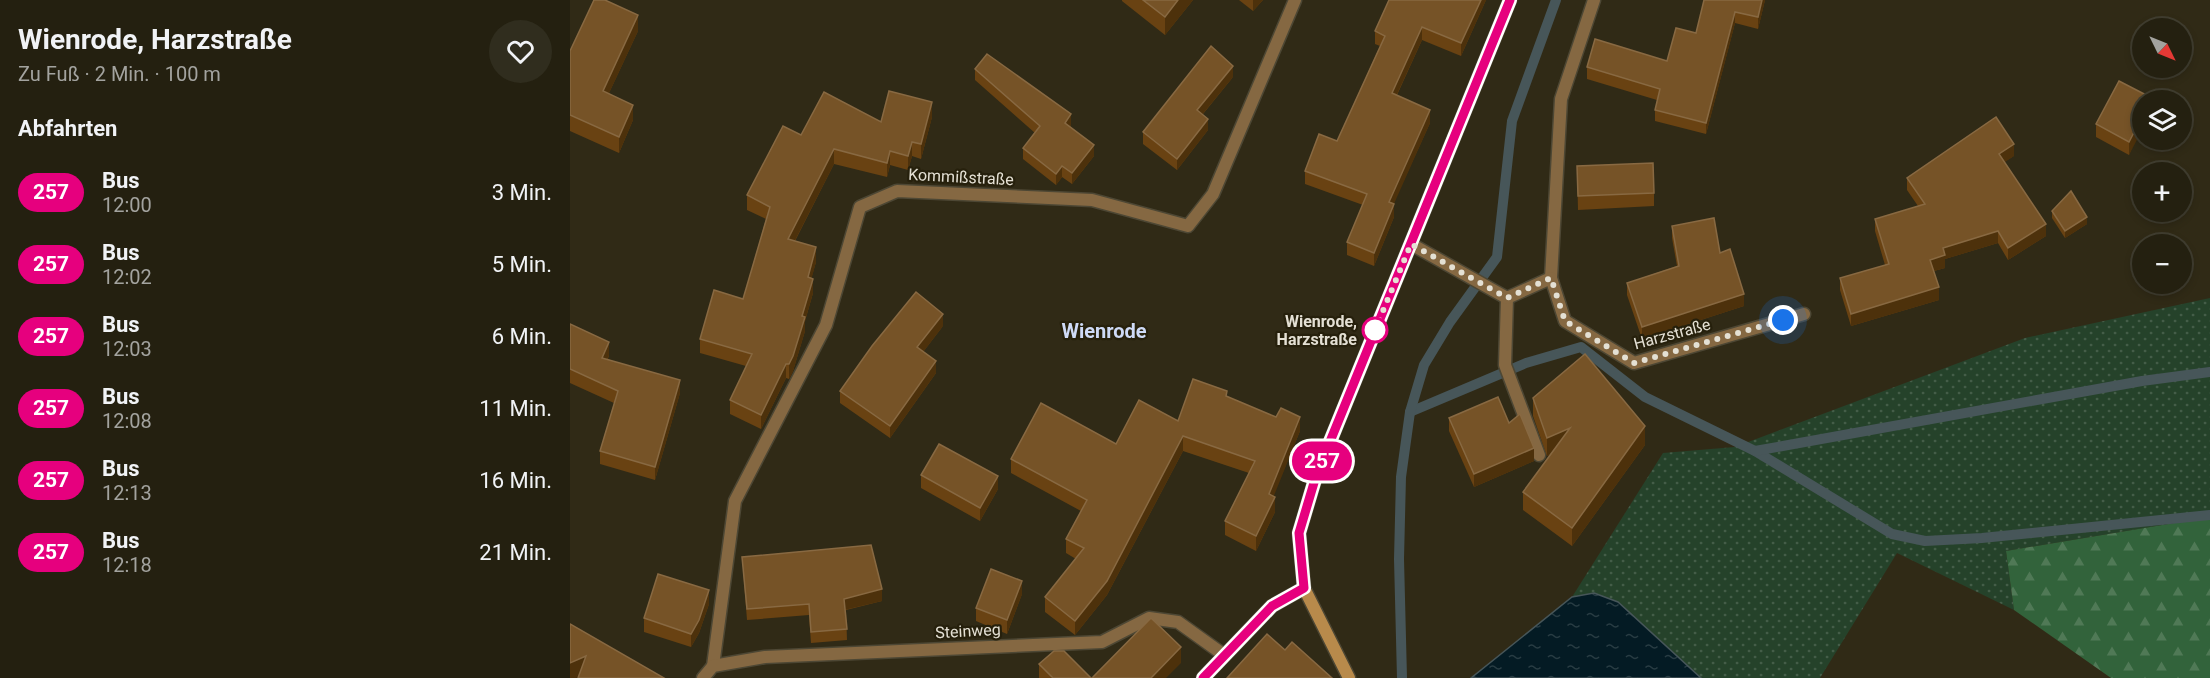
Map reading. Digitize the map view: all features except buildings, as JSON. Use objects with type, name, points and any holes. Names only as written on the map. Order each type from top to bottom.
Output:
[{"type":"main road","points":[[1349,678],[1304,588],[1299,533],[1316,476],[1510,0]]},
{"type":"street","name":"Kommißstraße","points":[[713,666],[735,501],[826,325],[860,207],[897,191],[1092,200],[1188,226],[1213,194],[1295,0]]},
{"type":"street","name":"Harzstraße","points":[[1594,0],[1561,99],[1551,278],[1565,321],[1634,363],[1804,314]]},
{"type":"street","points":[[1411,244],[1502,295]]},
{"type":"street","points":[[1502,295],[1551,278]]},
{"type":"street","points":[[1502,295],[1505,365],[1539,455]]},
{"type":"street","points":[[1203,678],[1272,606],[1304,588]]},
{"type":"street","name":"Steinweg","points":[[713,666],[765,657],[1102,642],[1149,618],[1178,622],[1224,656]]},
{"type":"street","points":[[702,678],[713,666]]},
{"type":"green space","points":[[2210,298],[2210,517],[2006,551],[2014,610],[1897,553],[1820,678],[1701,678],[1618,602],[1594,593],[1572,597],[1663,453],[1735,447],[2025,338]]},
{"type":"green space","points":[[2210,517],[2210,678],[2111,678],[2014,610],[2006,551]]},
{"type":"water","points":[[1594,593],[1618,602],[1701,678],[1471,678],[1572,597]]},
{"type":"waterway","points":[[1402,678],[1399,559],[1401,477],[1410,412],[1424,365],[1450,322],[1497,257],[1512,121],[1556,0]]},
{"type":"waterway","points":[[1410,412],[1526,363],[1581,347],[1645,397],[1755,451],[1892,534],[1925,541],[1982,538],[2210,515]]},
{"type":"waterway","points":[[1755,451],[2142,381],[2210,372]]},
{"type":"bus line","name":"257","points":[[1203,678],[1272,606],[1304,588],[1299,533],[1316,476],[1510,0]]},
{"type":"place","name":"Wienrode, Harzstraße","points":[[1375,330]]},
{"type":"district","name":"Wienrode","points":[[1104,331]]},
{"type":"route","points":[[1375,330],[1411,244],[1507,298],[1551,278],[1565,321],[1634,363],[1783,320]]}]
